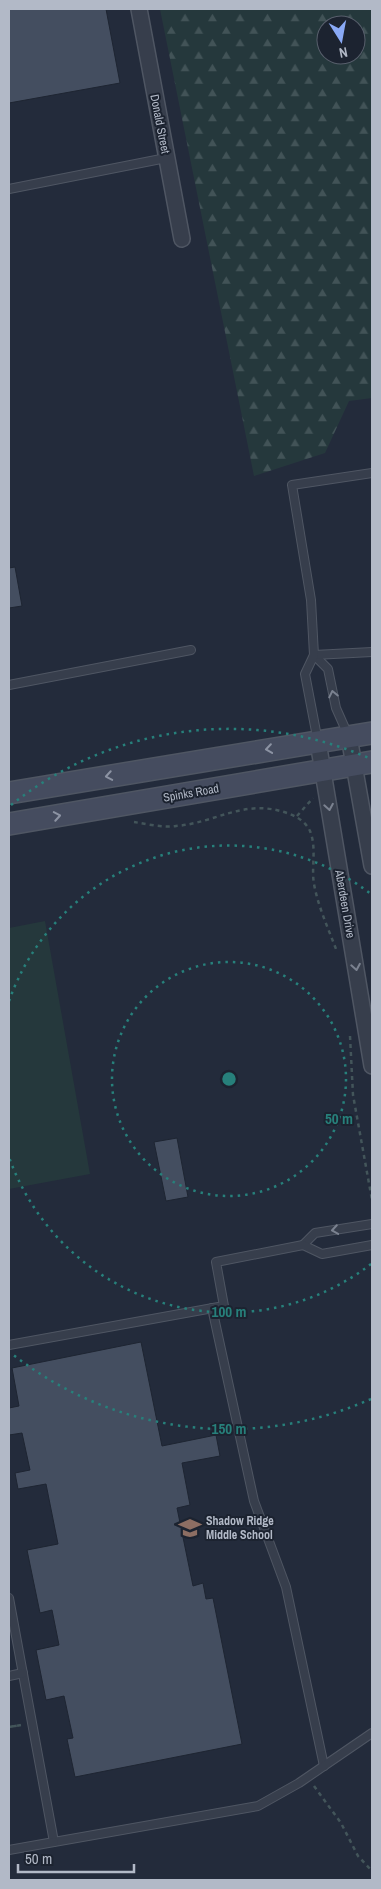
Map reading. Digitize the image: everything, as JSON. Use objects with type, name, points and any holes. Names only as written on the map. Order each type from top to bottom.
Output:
[{"type":"main road","points":[[9,793],[372,733]]},
{"type":"main road","name":"Spinks Road","points":[[9,824],[363,764]]},
{"type":"street","name":"Donald Street","points":[[139,9],[182,239]]},
{"type":"street","points":[[349,737],[363,764],[372,866]]},
{"type":"street","name":"Aberdeen Drive","points":[[318,742],[372,1066]]},
{"type":"lane","points":[[9,189],[166,158]]},
{"type":"lane","points":[[318,742],[305,674],[314,655],[311,600],[292,485],[372,473]]},
{"type":"lane","points":[[9,685],[191,650]]},
{"type":"lane","points":[[314,655],[372,652]]},
{"type":"lane","points":[[314,655],[328,668],[336,708],[349,737]]},
{"type":"lane","points":[[9,1346],[224,1306],[216,1262],[303,1245],[315,1233],[372,1224]]},
{"type":"lane","points":[[303,1245],[322,1254],[372,1245]]},
{"type":"lane","points":[[212,1308],[254,1501],[286,1587],[324,1766]]},
{"type":"lane","points":[[9,1598],[54,1842]]},
{"type":"lane","points":[[9,1676],[23,1673]]},
{"type":"lane","points":[[9,1850],[258,1806],[308,1777],[372,1732]]},
{"type":"path","points":[[297,816],[313,798]]},
{"type":"path","points":[[127,821],[175,827],[238,809],[255,808],[277,809],[297,816],[310,830],[314,848],[312,863],[314,884],[338,954]]},
{"type":"path","points":[[350,1034],[353,1095],[372,1200]]},
{"type":"path","points":[[308,1777],[341,1823],[358,1856],[372,1870]]},
{"type":"green space","points":[[160,9],[372,9],[372,398],[349,401],[325,453],[254,476]]},
{"type":"green space","points":[[45,921],[90,1174],[9,1189],[9,928]]},
{"type":"building","points":[[9,9],[106,9],[120,83],[9,103]]},
{"type":"building","points":[[15,567],[22,606],[9,608],[9,568]]},
{"type":"building","points":[[177,1138],[188,1197],[166,1201],[154,1142]]},
{"type":"building","name":"Shadow Ridge Middle School","points":[[141,1342],[162,1446],[216,1435],[220,1456],[182,1463],[190,1505],[177,1508],[193,1586],[203,1583],[206,1599],[213,1598],[242,1744],[75,1777],[67,1739],[73,1738],[64,1696],[46,1700],[36,1650],[59,1645],[52,1610],[40,1613],[27,1550],[58,1544],[46,1484],[18,1489],[15,1473],[30,1470],[22,1433],[9,1435],[9,1408],[19,1406],[12,1368]]},
{"type":"place","name":"Shadow Ridge Middle School","points":[[190,1528]]}]
